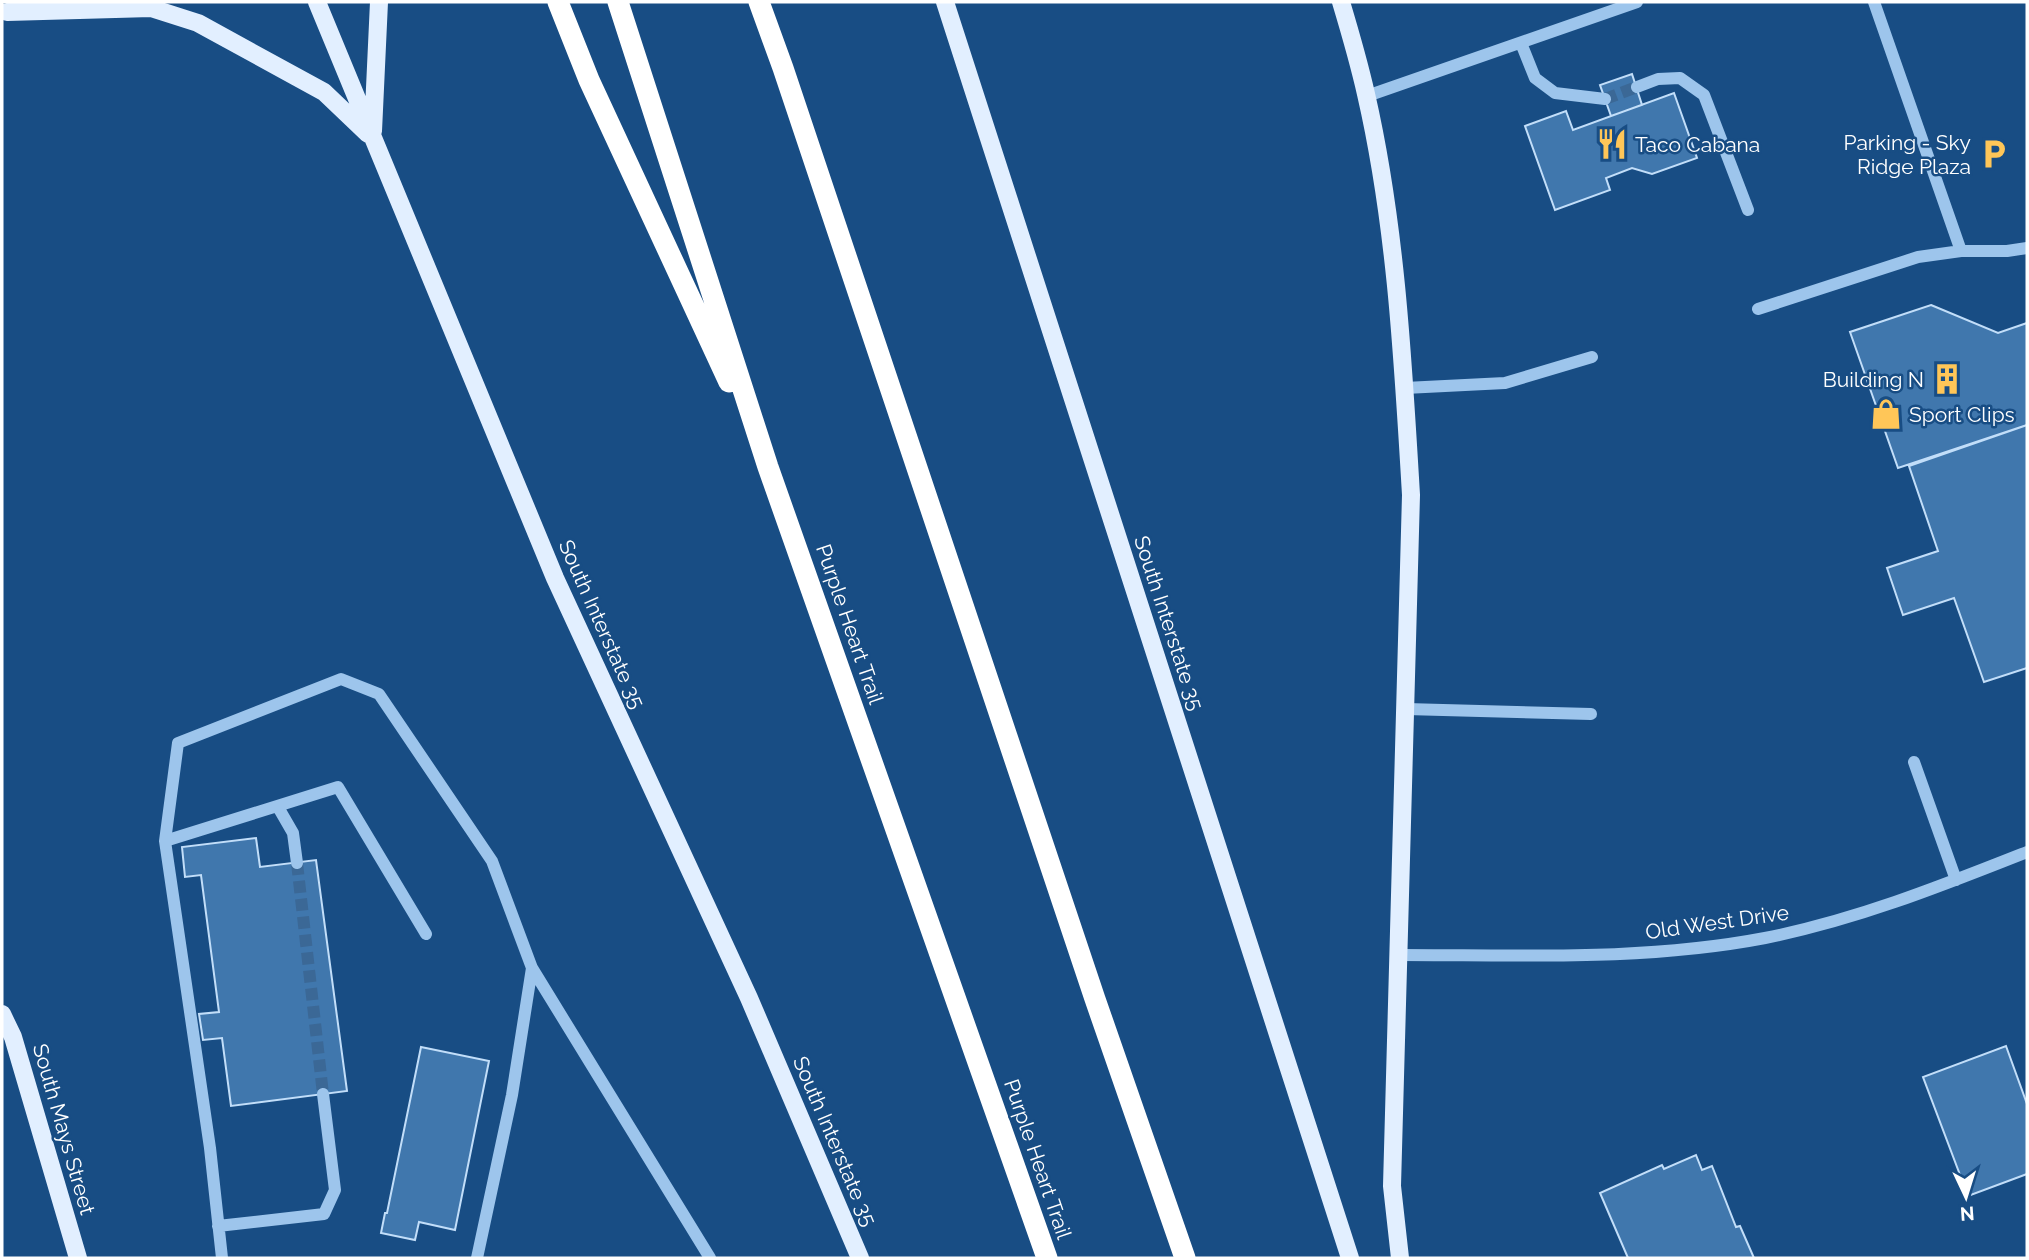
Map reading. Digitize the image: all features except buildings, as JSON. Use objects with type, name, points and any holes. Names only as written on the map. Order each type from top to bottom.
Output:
[{"type":"highway","points":[[558,2],[589,80],[768,467]]},
{"type":"highway","name":"Purple Heart Trail","points":[[618,2],[768,467],[1047,1258]]},
{"type":"highway","points":[[759,2],[1185,1258]]},
{"type":"highway","points":[[774,2],[783,68]]},
{"type":"main road","points":[[4,13],[23,2]]},
{"type":"main road","name":"South Interstate 35","points":[[317,2],[555,578],[749,998],[860,1258]]},
{"type":"main road","points":[[373,139],[379,2]]},
{"type":"main road","name":"South Interstate 35","points":[[945,2],[1350,1258]]},
{"type":"main road","points":[[1341,2],[1367,96],[1388,219],[1405,388],[1411,495],[1392,1186],[1400,1258]]},
{"type":"main road","points":[[4,13],[151,8],[198,23],[324,92],[373,139]]},
{"type":"main road","name":"South Mays Street","points":[[2,1014],[7,1039],[78,1258]]},
{"type":"street","points":[[1367,96],[1637,2]]},
{"type":"street","points":[[1874,2],[1961,251]]},
{"type":"street","points":[[1521,43],[1535,78],[1555,93],[1605,99]]},
{"type":"street","points":[[1637,87],[1658,79],[1679,78],[1704,95],[1748,210]]},
{"type":"street","points":[[1758,309],[1917,257],[1961,251],[2027,248]]},
{"type":"street","points":[[1405,388],[1505,383],[1592,357]]},
{"type":"street","points":[[222,1258],[210,1148],[165,841],[178,743],[341,679],[379,694],[492,861],[532,968],[710,1258]]},
{"type":"street","points":[[1406,709],[1591,714]]},
{"type":"street","points":[[1914,762],[1956,880]]},
{"type":"street","points":[[165,841],[338,787],[426,934]]},
{"type":"street","points":[[278,807],[293,834],[297,863]]},
{"type":"street","name":"Old West Drive","points":[[1400,955],[1586,956],[1686,949],[1765,938],[1842,920],[1910,898],[2027,852]]},
{"type":"street","points":[[477,1258],[512,1095],[532,968]]},
{"type":"street","points":[[218,1226],[324,1214],[335,1191],[323,1094]]},
{"type":"tunnel","points":[[1605,99],[1637,87]]},
{"type":"tunnel","points":[[297,863],[323,1094]]},
{"type":"place","name":"Taco Cabana","points":[[1612,144]]},
{"type":"place","name":"Parking - Sky Ridge Plaza","points":[[1994,154]]},
{"type":"place","name":"Building N","points":[[1947,379]]},
{"type":"place","name":"Sport Clips","points":[[1886,414]]}]
